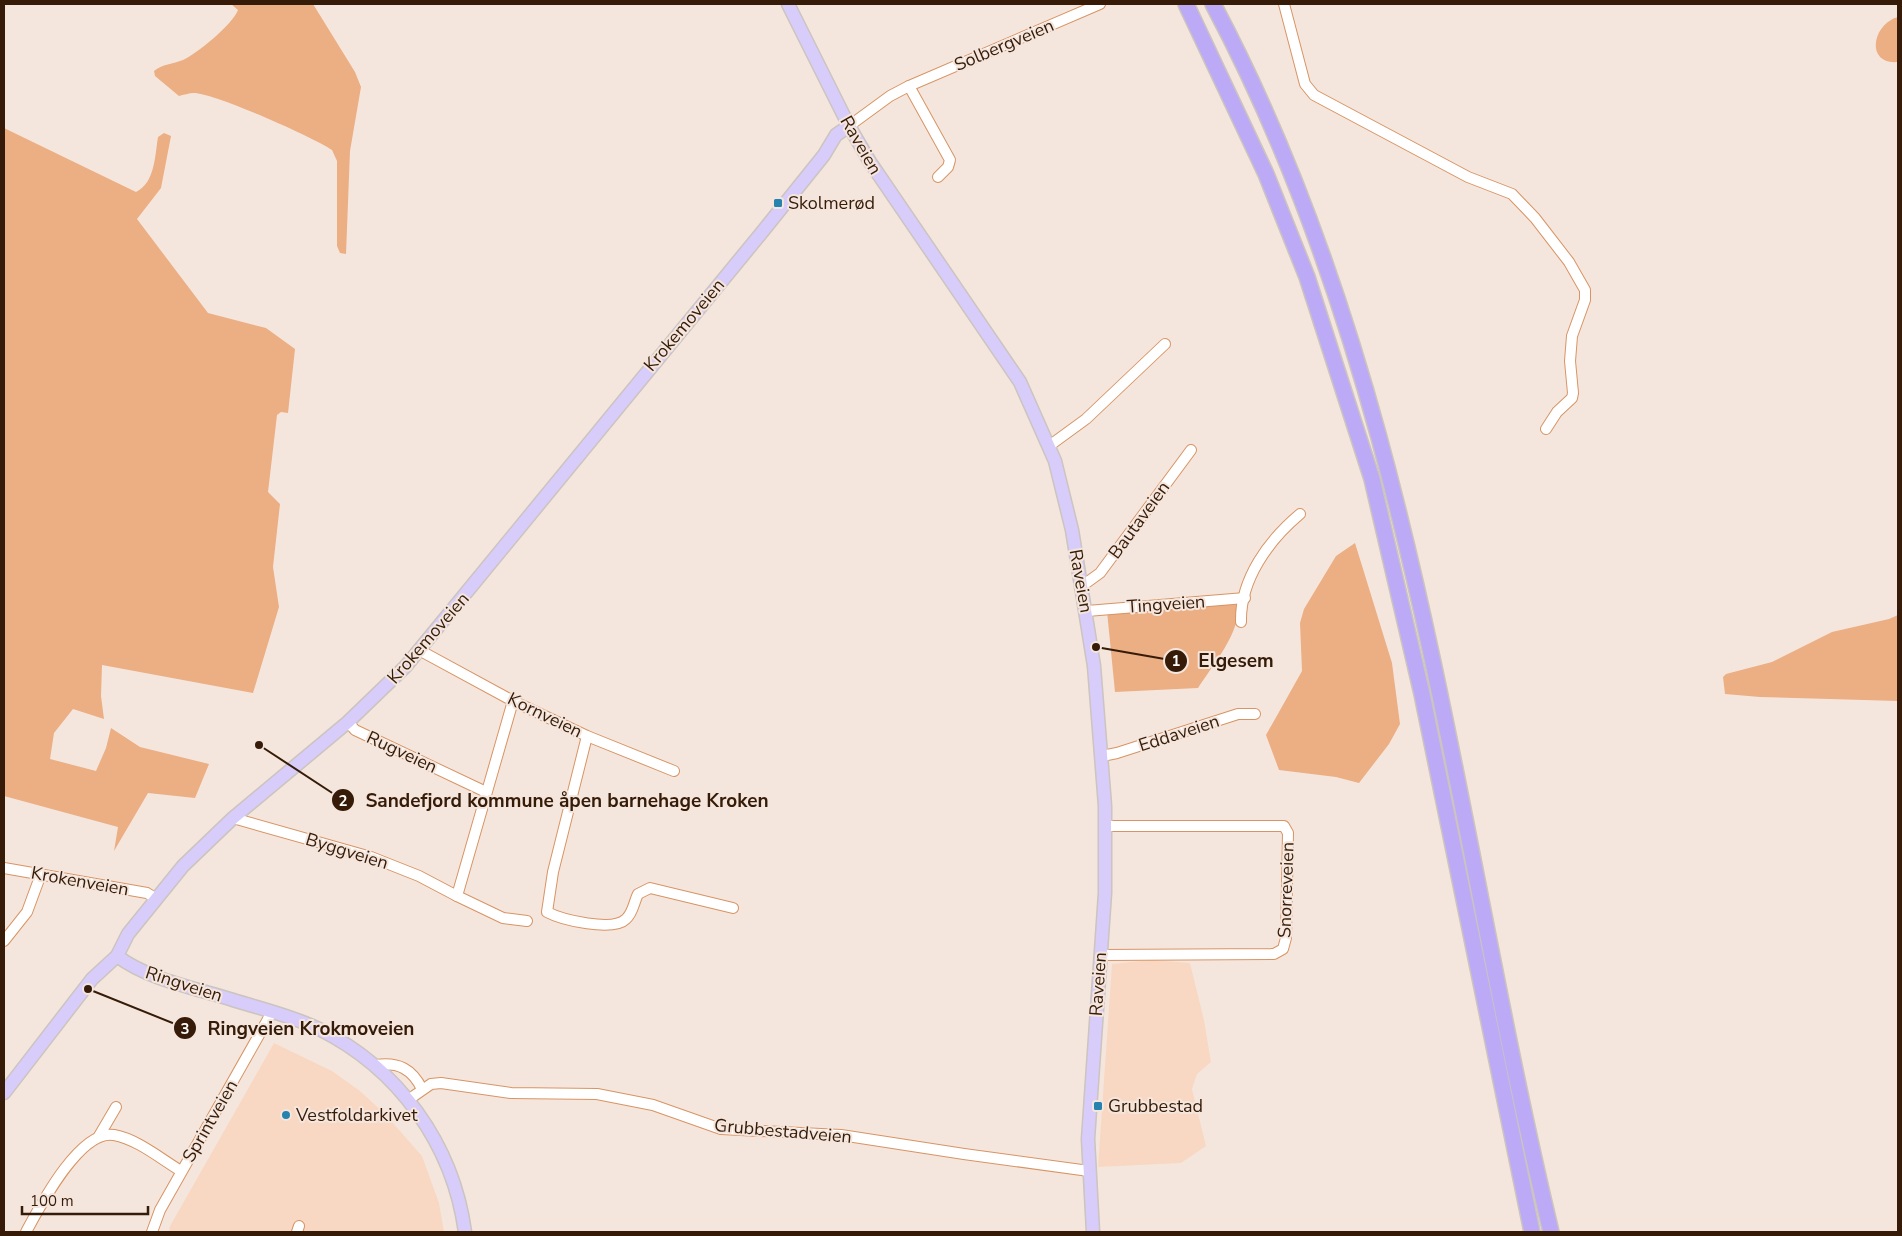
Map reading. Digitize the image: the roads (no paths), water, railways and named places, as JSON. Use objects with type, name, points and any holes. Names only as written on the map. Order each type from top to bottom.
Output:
[{"type":"highway","points":[[1186,4],[1266,174],[1306,277],[1372,479],[1422,694],[1532,1232]]},
{"type":"highway","points":[[1213,4],[1272,131],[1311,226],[1347,330],[1379,433],[1412,564],[1438,683],[1520,1106],[1551,1232]]},
{"type":"main road","name":"Raveien","points":[[788,4],[849,126],[885,185],[1009,363],[1029,400],[1049,446],[1066,502],[1087,611],[1102,756],[1106,826],[1090,1107],[1089,1171],[1093,1232]]},
{"type":"main road","name":"Krokemoveien","points":[[4,1093],[92,979],[117,956],[128,934],[183,866],[233,818],[348,722],[419,650],[824,155],[847,135],[849,126]]},
{"type":"main road","name":"Ringveien","points":[[117,956],[154,975],[272,1012],[318,1029],[347,1044],[376,1065],[408,1100],[434,1138],[445,1160],[459,1201],[465,1232]]},
{"type":"street","name":"Solbergveien","points":[[849,126],[890,96],[909,86],[1100,4]]},
{"type":"street","points":[[1284,4],[1305,84],[1314,95],[1468,177],[1512,194],[1535,218],[1569,262],[1585,294],[1585,300],[1572,336],[1570,361],[1573,393],[1572,398],[1557,412],[1546,429]]},
{"type":"street","points":[[909,86],[950,160],[948,167],[938,177]]},
{"type":"street","points":[[1049,446],[1086,419],[1165,344]]},
{"type":"street","name":"Bautaveien","points":[[1082,586],[1100,573],[1191,450]]},
{"type":"street","points":[[1241,622],[1245,598],[1262,556],[1276,537],[1300,514]]},
{"type":"street","name":"Tingveien","points":[[1087,611],[1245,598]]},
{"type":"street","name":"Kornveien","points":[[419,650],[513,701],[587,736],[674,771]]},
{"type":"street","points":[[457,896],[513,701]]},
{"type":"street","name":"Eddaveien","points":[[1102,756],[1117,753],[1238,714],[1255,714]]},
{"type":"street","name":"Rugveien","points":[[348,722],[355,730],[486,792]]},
{"type":"street","points":[[587,736],[553,872],[547,912],[562,919],[616,925],[629,916],[638,894],[650,888],[734,908]]},
{"type":"street","name":"Byggveien","points":[[233,818],[371,856],[419,876],[503,918],[527,921]]},
{"type":"street","name":"Snorreveien","points":[[1100,955],[1274,954],[1282,948],[1286,938],[1288,833],[1284,826],[1106,826]]},
{"type":"street","name":"Krokenveien","points":[[4,868],[147,893],[156,898]]},
{"type":"street","points":[[4,941],[26,912],[41,874]]},
{"type":"street","name":"Sprintveien","points":[[152,1232],[160,1210],[181,1171],[272,1012]]},
{"type":"street","points":[[376,1065],[394,1065],[408,1070],[417,1078],[422,1089]]},
{"type":"street","name":"Grubbestadveien","points":[[408,1100],[431,1084],[441,1083],[511,1093],[597,1094],[653,1106],[722,1128],[748,1132],[841,1135],[1089,1171]]},
{"type":"street","points":[[26,1232],[79,1151],[99,1136],[116,1107]]},
{"type":"street","points":[[99,1136],[115,1135],[130,1141],[181,1171]]},
{"type":"place","name":"Skolmerød","points":[[778,203]]},
{"type":"place","name":"Elgesem","points":[[1096,647]]},
{"type":"place","name":"Sandefjord kommune åpen barnehage Kroken","points":[[259,745]]},
{"type":"place","name":"Ringveien Krokmoveien","points":[[88,989]]},
{"type":"place","name":"Grubbestad","points":[[1098,1106]]},
{"type":"place","name":"Vestfoldarkivet","points":[[286,1115]]}]
